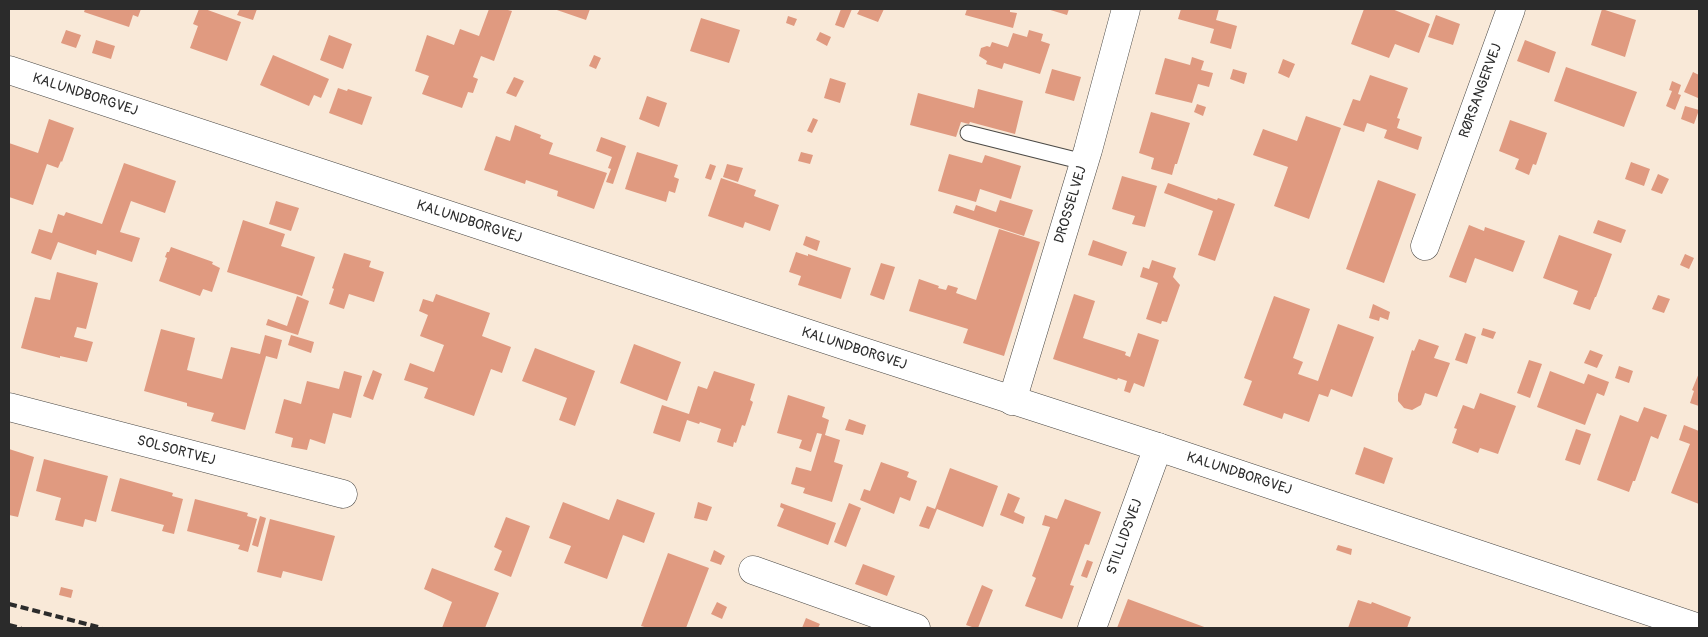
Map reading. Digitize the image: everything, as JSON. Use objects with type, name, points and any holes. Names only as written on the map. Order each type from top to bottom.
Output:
[{"type":"street","name":"DROSSELVEJ","points":[[1012,401],[1084,162],[1126,9]]},
{"type":"street","name":"RØRSANGERVEJ","points":[[1425,246],[1511,9]]},
{"type":"street","name":"KALUNDBORGVEJ","points":[[9,70],[1698,625]]},
{"type":"street","name":"SOLSORTVEJ","points":[[9,408],[343,494]]},
{"type":"street","name":"STILLIDSVEJ","points":[[1092,628],[1158,447]]},
{"type":"street","points":[[752,570],[916,628]]},
{"type":"lane","points":[[968,133],[1084,162]]},
{"type":"building","points":[[85,9],[141,9],[138,17],[133,15],[129,27],[84,12]]},
{"type":"building","points":[[199,9],[205,9],[241,22],[227,61],[190,48],[198,26],[193,24]]},
{"type":"building","points":[[240,9],[257,9],[253,20],[237,15]]},
{"type":"building","points":[[489,9],[512,11],[494,61],[481,56],[473,77],[478,79],[473,93],[468,92],[462,108],[422,94],[429,76],[415,71],[427,35],[454,45],[460,29],[479,36]]},
{"type":"building","points":[[554,9],[590,9],[586,20]]},
{"type":"building","points":[[841,9],[852,9],[844,28],[835,25]]},
{"type":"building","points":[[860,9],[884,9],[878,22],[857,14]]},
{"type":"building","points":[[967,9],[1010,9],[1010,12],[1017,13],[1013,28],[965,15]]},
{"type":"building","points":[[1047,9],[1069,9],[1067,15]]},
{"type":"building","points":[[1181,9],[1219,9],[1216,20],[1237,26],[1231,49],[1210,43],[1214,29],[1178,19]]},
{"type":"building","points":[[1364,9],[1392,9],[1430,24],[1419,53],[1395,44],[1389,58],[1351,44]]},
{"type":"building","points":[[1602,9],[1636,20],[1625,57],[1591,45]]},
{"type":"building","points":[[1436,15],[1460,24],[1453,45],[1428,37]]},
{"type":"building","points":[[788,16],[797,19],[794,26],[786,23]]},
{"type":"building","points":[[701,18],[740,30],[729,63],[690,51]]},
{"type":"building","points":[[66,30],[81,35],[76,48],[61,43]]},
{"type":"building","points":[[1029,30],[1043,34],[1041,41],[1050,44],[1040,74],[1004,63],[1002,69],[986,64],[987,61],[979,56],[981,48],[990,47],[992,42],[1008,47],[1013,33],[1027,37]]},
{"type":"building","points":[[820,32],[831,37],[827,46],[816,40]]},
{"type":"building","points":[[329,35],[352,44],[343,69],[320,60]]},
{"type":"building","points":[[96,40],[115,46],[111,59],[92,53]]},
{"type":"building","points":[[1525,40],[1556,52],[1549,73],[1517,61]]},
{"type":"building","points":[[273,55],[329,79],[321,98],[314,95],[309,106],[260,85]]},
{"type":"building","points":[[594,55],[601,58],[596,69],[589,66]]},
{"type":"building","points":[[1192,57],[1204,61],[1201,70],[1213,73],[1209,87],[1198,84],[1192,103],[1155,94],[1165,58],[1190,65]]},
{"type":"building","points":[[1283,59],[1295,64],[1289,78],[1278,73]]},
{"type":"building","points":[[1566,67],[1637,92],[1624,127],[1554,101]]},
{"type":"building","points":[[1052,69],[1081,77],[1074,101],[1045,93]]},
{"type":"building","points":[[1233,69],[1247,73],[1244,84],[1230,79]]},
{"type":"building","points":[[1693,72],[1699,75],[1698,98],[1684,92]]},
{"type":"building","points":[[1370,75],[1408,88],[1397,118],[1400,119],[1397,128],[1422,137],[1418,150],[1384,138],[1387,130],[1367,123],[1364,132],[1343,125],[1353,99],[1360,101]]},
{"type":"building","points":[[514,77],[524,81],[516,97],[506,93]]},
{"type":"building","points":[[830,78],[846,83],[840,103],[824,98]]},
{"type":"building","points":[[1672,81],[1681,85],[1678,94],[1681,95],[1675,110],[1666,106],[1672,91],[1669,90]]},
{"type":"building","points":[[338,88],[347,91],[348,89],[372,97],[362,125],[329,113]]},
{"type":"building","points":[[978,89],[1023,101],[1015,134],[970,122],[969,124],[961,122],[956,137],[910,125],[918,93],[974,108]]},
{"type":"building","points":[[647,96],[667,103],[659,127],[639,119]]},
{"type":"building","points":[[1197,104],[1206,107],[1203,116],[1194,112]]},
{"type":"building","points":[[1685,106],[1699,110],[1694,124],[1681,119]]},
{"type":"building","points":[[1151,112],[1190,123],[1172,175],[1151,169],[1154,158],[1139,153]]},
{"type":"building","points":[[1306,116],[1341,128],[1309,219],[1274,206],[1288,167],[1253,155],[1263,129],[1297,141]]},
{"type":"building","points":[[813,118],[818,120],[812,133],[807,131]]},
{"type":"building","points":[[49,119],[74,128],[62,162],[58,168],[47,164],[33,205],[9,197],[9,143],[38,153]]},
{"type":"building","points":[[1510,120],[1547,133],[1536,165],[1533,164],[1529,175],[1515,169],[1519,159],[1499,151]]},
{"type":"building","points":[[515,125],[541,135],[540,138],[553,143],[549,154],[607,173],[594,209],[557,196],[558,191],[526,180],[525,184],[484,170],[496,136],[510,141]]},
{"type":"building","points":[[601,137],[626,146],[613,184],[606,182],[611,169],[608,168],[612,157],[596,151]]},
{"type":"building","points":[[637,152],[678,165],[674,177],[679,179],[675,193],[669,191],[666,202],[625,189]]},
{"type":"building","points":[[801,152],[813,155],[810,164],[798,161]]},
{"type":"building","points":[[949,154],[982,163],[985,155],[1021,166],[1011,199],[980,189],[976,202],[938,191]]},
{"type":"building","points":[[1631,162],[1650,169],[1644,186],[1625,179]]},
{"type":"building","points":[[124,163],[176,181],[165,213],[131,201],[120,232],[140,238],[132,262],[97,250],[96,255],[58,242],[51,260],[31,253],[39,229],[52,233],[58,214],[64,216],[66,212],[102,224]]},
{"type":"building","points":[[710,164],[716,166],[711,180],[705,178]]},
{"type":"building","points":[[727,164],[743,168],[738,182],[723,177]]},
{"type":"building","points":[[1658,174],[1669,179],[1662,194],[1651,190]]},
{"type":"building","points":[[1122,176],[1157,186],[1145,227],[1132,224],[1135,216],[1112,209]]},
{"type":"building","points":[[721,178],[756,190],[754,196],[779,205],[770,231],[745,222],[743,228],[708,216]]},
{"type":"building","points":[[1378,180],[1416,194],[1384,283],[1346,269]]},
{"type":"building","points":[[1168,183],[1217,200],[1218,198],[1235,204],[1215,261],[1198,255],[1213,211],[1164,193]]},
{"type":"building","points":[[1000,200],[1033,210],[1024,236],[953,213],[956,205],[974,211],[976,205],[996,212]]},
{"type":"building","points":[[276,201],[299,208],[291,231],[269,224]]},
{"type":"building","points":[[243,220],[285,234],[281,246],[315,257],[302,296],[227,272]]},
{"type":"building","points":[[1598,220],[1626,230],[1621,243],[1593,233]]},
{"type":"building","points":[[1469,225],[1484,231],[1485,227],[1525,241],[1513,272],[1475,258],[1466,283],[1449,277]]},
{"type":"building","points":[[999,229],[1040,242],[1004,356],[963,343],[968,329],[909,311],[919,279],[946,290],[948,285],[958,288],[956,293],[976,300]]},
{"type":"building","points":[[1559,235],[1612,254],[1590,310],[1573,304],[1578,291],[1543,278]]},
{"type":"building","points":[[806,236],[820,241],[817,251],[803,245]]},
{"type":"building","points":[[1093,240],[1127,252],[1122,266],[1088,255]]},
{"type":"building","points":[[171,247],[213,262],[212,264],[220,268],[212,292],[203,289],[200,296],[159,281],[167,258],[165,257]]},
{"type":"building","points":[[796,252],[851,268],[841,299],[798,285],[801,276],[789,272]]},
{"type":"building","points":[[344,253],[371,261],[369,267],[384,272],[374,302],[349,294],[344,309],[329,304],[334,289],[332,288]]},
{"type":"building","points":[[1685,254],[1694,258],[1689,269],[1680,265]]},
{"type":"building","points":[[1152,260],[1176,268],[1173,277],[1180,285],[1167,322],[1162,321],[1161,324],[1146,319],[1158,283],[1140,277],[1143,267],[1149,269]]},
{"type":"building","points":[[881,263],[895,267],[884,300],[870,295]]},
{"type":"building","points":[[57,272],[98,283],[86,329],[77,327],[74,337],[93,342],[87,362],[60,356],[60,358],[21,348],[35,297],[50,300]]},
{"type":"building","points":[[436,294],[490,313],[482,336],[511,347],[502,373],[491,369],[474,416],[424,398],[428,388],[404,380],[410,363],[434,372],[444,345],[420,336],[428,315],[419,311],[423,299],[433,302]]},
{"type":"building","points":[[1074,294],[1095,301],[1083,338],[1126,352],[1125,355],[1130,357],[1138,333],[1159,340],[1144,387],[1134,383],[1130,393],[1124,391],[1127,381],[1118,378],[1117,380],[1053,359]]},
{"type":"building","points":[[1658,295],[1670,299],[1664,313],[1652,309]]},
{"type":"building","points":[[297,296],[309,301],[298,335],[266,325],[268,319],[287,326]]},
{"type":"building","points":[[1274,296],[1310,309],[1293,358],[1303,362],[1298,374],[1318,381],[1338,324],[1374,337],[1352,397],[1331,389],[1328,397],[1319,394],[1309,422],[1284,413],[1282,419],[1243,405],[1252,381],[1244,378]]},
{"type":"building","points":[[1373,304],[1390,312],[1388,320],[1380,317],[1379,321],[1369,318]]},
{"type":"building","points":[[1483,328],[1496,332],[1493,339],[1481,335]]},
{"type":"building","points":[[161,329],[195,338],[187,370],[222,379],[231,347],[260,354],[265,335],[282,340],[277,359],[266,356],[245,430],[211,421],[214,413],[144,391]]},
{"type":"building","points":[[1465,333],[1476,337],[1467,364],[1455,360]]},
{"type":"building","points":[[291,335],[314,342],[311,353],[288,345]]},
{"type":"building","points":[[1419,339],[1439,346],[1434,358],[1450,363],[1437,397],[1425,393],[1421,405],[1412,410],[1404,408],[1398,401],[1398,394],[1412,350],[1414,351]]},
{"type":"building","points":[[634,344],[681,362],[667,401],[620,383]]},
{"type":"building","points":[[535,348],[595,371],[575,426],[559,420],[567,398],[522,381]]},
{"type":"building","points":[[1590,350],[1603,355],[1597,368],[1584,363]]},
{"type":"building","points":[[1529,360],[1542,364],[1530,398],[1517,393]]},
{"type":"building","points":[[1619,366],[1633,371],[1629,383],[1615,378]]},
{"type":"building","points":[[373,370],[382,374],[373,400],[363,396]]},
{"type":"building","points":[[344,371],[362,376],[351,418],[333,413],[325,444],[310,439],[307,450],[291,447],[293,438],[275,433],[284,399],[301,404],[307,381],[339,389]]},
{"type":"building","points":[[714,371],[755,384],[750,400],[753,402],[745,426],[742,425],[733,447],[717,442],[721,429],[700,422],[699,424],[687,420],[680,442],[653,433],[662,405],[689,414],[698,386],[707,389]]},
{"type":"building","points":[[1550,371],[1584,384],[1588,374],[1609,382],[1604,396],[1597,393],[1585,425],[1537,407]]},
{"type":"building","points":[[1699,373],[1699,406],[1690,403],[1694,391],[1692,390]]},
{"type":"building","points":[[1480,393],[1516,406],[1498,454],[1480,448],[1478,453],[1452,443],[1457,429],[1454,428],[1463,405],[1474,409]]},
{"type":"building","points":[[788,395],[825,407],[822,417],[829,420],[825,435],[840,440],[834,462],[843,465],[832,502],[803,493],[805,488],[791,484],[796,467],[811,471],[822,434],[817,433],[811,452],[799,448],[802,440],[777,433]]},
{"type":"building","points":[[1644,407],[1667,415],[1658,439],[1651,436],[1635,481],[1633,481],[1629,492],[1597,480],[1620,415],[1638,422]]},
{"type":"building","points":[[849,419],[866,425],[863,435],[845,430]]},
{"type":"building","points":[[1684,425],[1699,431],[1699,504],[1671,493],[1690,444],[1679,440]]},
{"type":"building","points":[[1576,429],[1591,434],[1580,465],[1565,460]]},
{"type":"building","points":[[1364,447],[1393,458],[1384,484],[1355,474]]},
{"type":"building","points":[[9,449],[34,457],[18,517],[9,515]]},
{"type":"building","points":[[44,459],[108,476],[96,522],[85,519],[83,527],[55,520],[61,498],[36,491]]},
{"type":"building","points":[[881,462],[909,472],[907,477],[917,481],[910,501],[900,497],[894,514],[860,500],[864,489],[870,491]]},
{"type":"building","points":[[950,468],[998,486],[983,527],[937,509],[929,529],[919,526],[927,506],[935,509]]},
{"type":"building","points":[[120,478],[173,493],[172,496],[183,499],[174,534],[162,531],[164,525],[111,511]]},
{"type":"building","points":[[1008,493],[1020,498],[1014,512],[1025,517],[1023,524],[1000,515]]},
{"type":"building","points":[[195,499],[248,513],[247,516],[257,519],[248,552],[238,549],[240,545],[187,531]]},
{"type":"building","points":[[617,499],[655,513],[644,543],[623,535],[607,579],[564,563],[571,546],[549,538],[563,502],[609,520]]},
{"type":"building","points":[[1065,499],[1101,512],[1089,545],[1085,544],[1070,585],[1074,586],[1062,619],[1025,606],[1036,578],[1032,576],[1050,527],[1042,525],[1045,515],[1057,519]]},
{"type":"building","points":[[698,502],[712,507],[707,521],[694,518]]},
{"type":"building","points":[[781,503],[836,523],[828,545],[777,526],[784,509],[780,507]]},
{"type":"building","points":[[849,503],[861,508],[846,547],[834,542]]},
{"type":"building","points":[[260,516],[266,518],[258,547],[252,545]]},
{"type":"building","points":[[506,517],[530,526],[511,577],[494,570],[502,551],[494,547]]},
{"type":"building","points":[[270,519],[335,536],[322,581],[283,571],[281,578],[257,572]]},
{"type":"building","points":[[1338,545],[1352,549],[1351,555],[1336,550]]},
{"type":"building","points":[[714,550],[725,556],[721,565],[710,561]]},
{"type":"building","points":[[668,553],[709,568],[686,628],[648,628],[641,626]]},
{"type":"building","points":[[1087,560],[1093,562],[1087,578],[1081,576]]},
{"type":"building","points":[[863,564],[895,576],[887,596],[855,584]]},
{"type":"building","points":[[432,568],[499,593],[485,628],[442,628],[452,602],[424,589]]},
{"type":"building","points":[[982,585],[993,590],[978,628],[975,628],[966,625]]},
{"type":"building","points":[[61,587],[73,590],[71,598],[59,595]]},
{"type":"building","points":[[1128,599],[1207,628],[1117,628]]},
{"type":"building","points":[[1358,600],[1371,604],[1372,602],[1411,617],[1407,628],[1348,628]]},
{"type":"building","points":[[717,602],[727,607],[722,619],[711,614]]},
{"type":"building","points":[[806,618],[820,624],[818,628],[802,628]]},
{"type":"railway","points":[[9,604],[102,628]]},
{"type":"railway","points":[[9,625],[21,628]]}]
